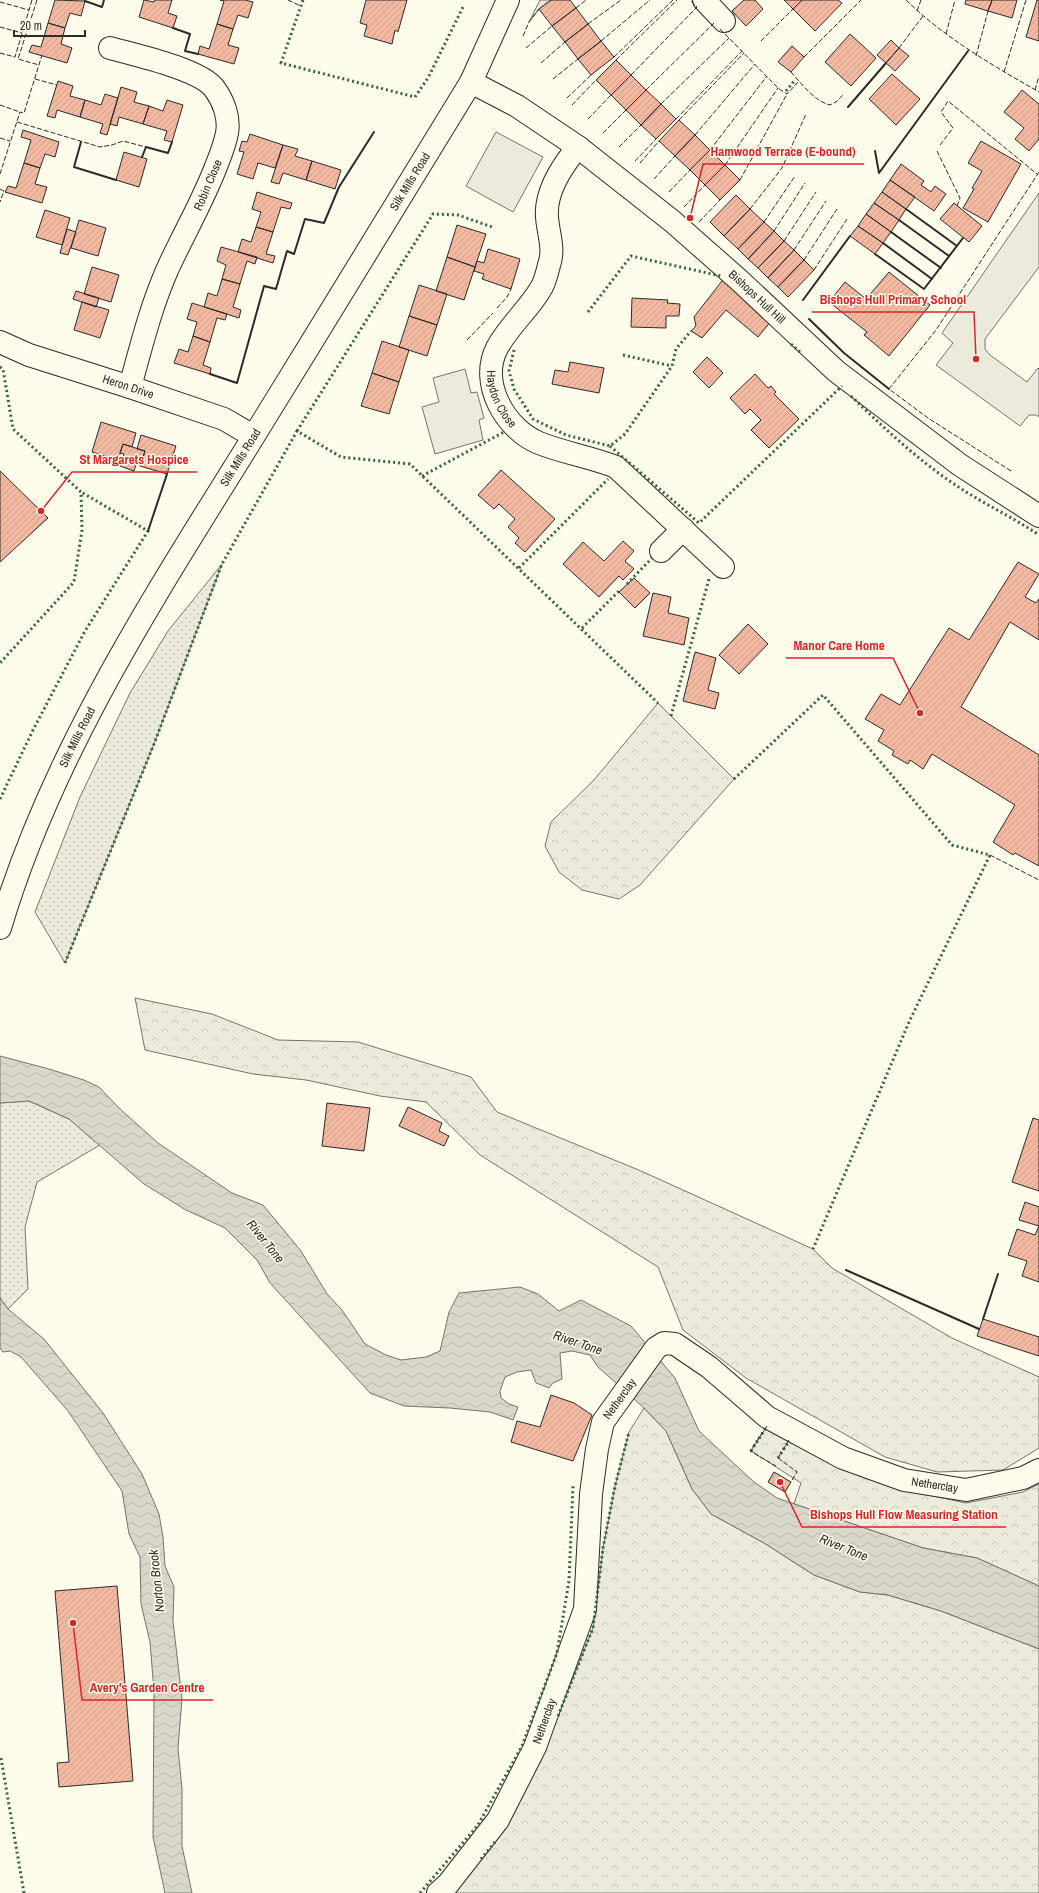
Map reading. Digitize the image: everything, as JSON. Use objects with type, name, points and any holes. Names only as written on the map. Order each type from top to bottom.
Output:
[{"type":"street","name":"Silk Mills Road","points":[[0,928],[40,816],[83,722],[165,578],[471,82],[508,0]]},
{"type":"street","points":[[704,0],[724,21]]},
{"type":"street","name":"Robin Close","points":[[110,48],[187,71],[205,80],[213,86],[221,98],[226,110],[228,131],[206,194],[168,269],[147,324],[130,387]]},
{"type":"street","name":"Bishops Hull Hill","points":[[471,82],[517,106],[578,146],[677,225],[836,371],[960,465],[1039,516]]},
{"type":"street","name":"Haydon Close","points":[[578,146],[553,185],[548,203],[547,217],[552,257],[541,289],[497,349],[490,372],[492,391],[499,405],[517,428],[537,442],[559,450],[598,459],[616,467],[723,567]]},
{"type":"street","name":"Heron Drive","points":[[0,342],[29,355],[224,419],[253,436]]},
{"type":"street","points":[[661,551],[683,529]]},
{"type":"street","name":"Netherclay","points":[[438,1893],[448,1884],[498,1820],[535,1747],[585,1608],[591,1494],[596,1449],[603,1422],[622,1393],[656,1348],[664,1343],[675,1344],[709,1367],[767,1417],[843,1458],[904,1480],[966,1490],[1023,1478],[1039,1470]]},
{"type":"green space","points":[[540,0],[551,0],[539,9],[529,22]]},
{"type":"green space","points":[[222,564],[154,744],[65,963],[35,912],[80,797],[130,693],[168,631]]},
{"type":"green space","points":[[658,703],[734,779],[640,885],[619,899],[582,890],[559,872],[545,846],[551,822],[594,780]]},
{"type":"green space","points":[[135,998],[212,1014],[278,1040],[358,1042],[471,1077],[497,1112],[641,1171],[813,1249],[832,1268],[952,1338],[1039,1377],[1039,1448],[1003,1470],[937,1472],[885,1457],[746,1378],[683,1330],[658,1267],[480,1155],[426,1102],[380,1096],[306,1080],[253,1074],[145,1050]]},
{"type":"green space","points":[[29,1101],[69,1119],[100,1145],[37,1182],[25,1227],[28,1289],[8,1309],[0,1298],[0,1103]]},
{"type":"green space","points":[[644,1408],[666,1431],[692,1489],[711,1514],[764,1543],[814,1575],[860,1592],[888,1595],[941,1611],[1039,1649],[1039,1893],[451,1893],[491,1848],[536,1770],[593,1628],[603,1548],[615,1486],[629,1432]]},
{"type":"green space","points":[[767,1426],[900,1489],[966,1503],[1023,1492],[1039,1484],[1039,1586],[977,1558],[923,1548],[794,1504],[801,1483],[751,1451]]},
{"type":"shaded area","points":[[496,132],[543,157],[513,212],[466,186]]},
{"type":"shaded area","points":[[1039,193],[1039,267],[985,339],[985,349],[990,355],[1027,382],[1038,368],[1039,369],[1039,417],[1036,415],[1029,415],[1020,426],[936,365],[953,343],[942,333]]},
{"type":"shaded area","points":[[465,369],[471,393],[477,392],[484,418],[479,420],[483,440],[435,454],[422,407],[439,402],[433,378]]},
{"type":"water","name":"River Tone","points":[[0,1056],[49,1069],[84,1080],[99,1087],[119,1108],[158,1143],[232,1193],[263,1205],[301,1251],[327,1294],[342,1310],[365,1344],[386,1355],[401,1360],[426,1357],[440,1351],[449,1312],[459,1293],[520,1287],[538,1294],[559,1311],[581,1300],[631,1326],[675,1378],[699,1431],[754,1482],[777,1498],[923,1548],[977,1558],[1039,1586],[1039,1649],[941,1611],[888,1595],[860,1592],[814,1575],[764,1543],[711,1514],[692,1489],[666,1431],[644,1408],[598,1367],[590,1355],[572,1351],[560,1353],[562,1379],[553,1383],[549,1388],[536,1383],[531,1370],[517,1372],[505,1377],[500,1391],[501,1398],[509,1404],[518,1407],[513,1420],[490,1412],[450,1408],[404,1406],[370,1393],[270,1283],[257,1260],[225,1228],[186,1210],[144,1184],[69,1119],[29,1101],[0,1103]]},
{"type":"water","name":"Norton Brook","points":[[0,1298],[8,1309],[44,1339],[103,1413],[142,1474],[159,1514],[163,1537],[165,1566],[174,1587],[173,1621],[182,1699],[178,1748],[182,1789],[182,1846],[192,1893],[165,1893],[153,1837],[154,1691],[150,1642],[141,1604],[140,1557],[129,1534],[122,1491],[68,1411],[21,1357],[10,1351],[3,1352],[0,1348]]},
{"type":"building","points":[[55,0],[85,1],[81,16],[70,13],[65,28],[48,23]]},
{"type":"building","points":[[144,0],[154,2],[155,0],[172,0],[168,13],[177,16],[173,28],[139,17]]},
{"type":"building","points":[[220,0],[245,0],[253,2],[248,18],[238,15],[233,29],[217,24],[224,1]]},
{"type":"building","points":[[366,0],[407,0],[398,32],[395,30],[392,44],[364,36],[367,25],[360,23]]},
{"type":"building","points":[[551,0],[570,0],[576,8],[552,26],[539,9]]},
{"type":"building","points":[[744,0],[755,0],[763,9],[746,26],[732,11]]},
{"type":"building","points":[[784,0],[802,0],[793,9]]},
{"type":"building","points":[[802,0],[838,0],[842,3],[815,31],[793,9]]},
{"type":"building","points":[[966,0],[992,0],[988,11],[965,4]]},
{"type":"building","points":[[992,0],[1017,0],[1012,18],[988,11]]},
{"type":"building","points":[[1037,0],[1039,0],[1039,41],[1026,37]]},
{"type":"building","points":[[576,8],[588,24],[565,42],[552,26]]},
{"type":"building","points":[[48,23],[65,28],[61,44],[72,48],[67,63],[29,52],[32,45],[41,47]]},
{"type":"building","points":[[217,24],[233,29],[228,45],[239,48],[234,64],[198,54],[200,46],[209,49]]},
{"type":"building","points":[[588,24],[601,41],[578,59],[565,42]]},
{"type":"building","points":[[850,34],[876,58],[851,86],[825,62]]},
{"type":"building","points":[[891,40],[899,48],[886,63],[877,55]]},
{"type":"building","points":[[601,41],[614,57],[591,75],[578,59]]},
{"type":"building","points":[[792,46],[804,57],[791,72],[778,62]]},
{"type":"building","points":[[899,48],[909,56],[895,71],[886,63]]},
{"type":"building","points":[[616,60],[631,75],[611,95],[596,80]]},
{"type":"building","points":[[892,74],[920,99],[896,125],[869,99]]},
{"type":"building","points":[[631,75],[646,90],[626,110],[611,95]]},
{"type":"building","points":[[58,81],[73,86],[70,96],[85,100],[80,117],[57,110],[55,118],[47,116]]},
{"type":"building","points":[[121,87],[137,92],[134,102],[149,106],[143,124],[119,117],[117,126],[110,124]]},
{"type":"building","points":[[646,90],[661,104],[641,125],[626,110]]},
{"type":"building","points":[[1022,90],[1039,104],[1039,139],[1029,151],[1015,139],[1024,128],[1004,112]]},
{"type":"building","points":[[105,94],[118,98],[107,135],[100,133],[103,124],[80,117],[85,100],[101,105]]},
{"type":"building","points":[[167,100],[183,105],[172,142],[164,140],[167,131],[143,124],[149,106],[163,111]]},
{"type":"building","points":[[661,104],[676,119],[656,139],[641,125]]},
{"type":"building","points":[[679,120],[695,135],[675,156],[659,141]]},
{"type":"building","points":[[23,130],[59,142],[55,157],[45,154],[40,168],[24,163],[31,140],[21,137]]},
{"type":"building","points":[[250,134],[283,145],[275,168],[258,163],[253,179],[237,174],[244,152],[239,151],[242,141],[247,142]]},
{"type":"building","points":[[695,135],[710,150],[690,170],[675,156]]},
{"type":"building","points":[[981,141],[1021,164],[988,222],[963,208],[982,171],[968,163]]},
{"type":"building","points":[[283,145],[298,149],[295,156],[312,161],[306,180],[283,173],[279,184],[271,182]]},
{"type":"building","points":[[710,150],[725,165],[705,185],[690,170]]},
{"type":"building","points":[[124,152],[147,159],[139,187],[116,180]]},
{"type":"building","points":[[312,161],[341,170],[335,189],[306,180]]},
{"type":"building","points":[[24,163],[40,168],[35,184],[47,187],[42,203],[5,192],[8,186],[16,188]]},
{"type":"building","points":[[901,164],[924,181],[921,185],[931,192],[935,186],[946,194],[934,211],[890,180]]},
{"type":"building","points":[[725,165],[740,180],[720,200],[705,185]]},
{"type":"building","points":[[890,180],[915,197],[906,209],[882,192]]},
{"type":"building","points":[[257,192],[292,203],[290,209],[281,207],[273,232],[256,227],[261,212],[252,209]]},
{"type":"building","points":[[882,192],[906,209],[899,220],[874,203]]},
{"type":"building","points":[[736,195],[750,209],[724,236],[710,222]]},
{"type":"building","points":[[874,203],[899,220],[891,232],[866,214]]},
{"type":"building","points":[[954,203],[982,226],[969,242],[940,219]]},
{"type":"building","points":[[750,209],[764,222],[738,249],[724,236]]},
{"type":"building","points":[[45,210],[70,218],[62,245],[36,237]]},
{"type":"building","points":[[866,214],[891,232],[883,243],[858,226]]},
{"type":"building","points":[[79,220],[106,228],[98,256],[71,248]]},
{"type":"building","points":[[764,222],[774,231],[748,259],[738,249]]},
{"type":"building","points":[[457,225],[486,234],[475,267],[447,257]]},
{"type":"building","points":[[858,226],[883,243],[875,254],[850,236]]},
{"type":"building","points":[[256,227],[273,232],[266,254],[275,256],[273,263],[238,252],[242,239],[251,242]]},
{"type":"building","points":[[67,229],[76,232],[68,255],[60,253]]},
{"type":"building","points":[[774,231],[784,241],[758,268],[748,259]]},
{"type":"building","points":[[784,241],[794,250],[768,278],[758,268]]},
{"type":"building","points":[[221,247],[257,257],[255,264],[247,261],[240,284],[222,279],[226,265],[217,261]]},
{"type":"building","points":[[488,249],[520,259],[511,289],[482,279],[484,274],[474,271],[477,261],[484,263]]},
{"type":"building","points":[[794,250],[804,260],[778,287],[768,278]]},
{"type":"building","points":[[447,257],[475,267],[464,300],[436,291]]},
{"type":"building","points":[[804,260],[814,270],[788,297],[778,287]]},
{"type":"building","points":[[92,267],[119,275],[111,302],[84,294]]},
{"type":"building","points":[[889,272],[930,305],[889,356],[864,335],[867,332],[829,302],[845,282],[866,299]]},
{"type":"building","points":[[725,277],[772,320],[758,337],[726,310],[702,338],[691,331],[696,326],[694,317]]},
{"type":"building","points":[[222,279],[240,284],[233,307],[241,310],[239,318],[204,307],[208,293],[217,296]]},
{"type":"building","points":[[419,285],[447,294],[437,325],[409,316]]},
{"type":"building","points":[[76,291],[99,298],[96,307],[73,299]]},
{"type":"building","points":[[632,298],[668,300],[667,303],[680,304],[679,316],[666,316],[666,328],[631,327]]},
{"type":"building","points":[[82,302],[109,310],[100,338],[74,330]]},
{"type":"building","points":[[192,303],[227,314],[225,320],[217,318],[210,342],[193,336],[197,322],[187,319]]},
{"type":"building","points":[[409,316],[437,325],[427,356],[399,347]]},
{"type":"building","points":[[193,336],[210,342],[203,365],[211,368],[210,374],[174,363],[179,349],[188,352]]},
{"type":"building","points":[[382,341],[409,350],[399,382],[372,373]]},
{"type":"building","points":[[707,357],[723,373],[709,388],[693,372]]},
{"type":"building","points":[[570,362],[604,368],[599,393],[552,384],[555,370],[568,372]]},
{"type":"building","points":[[372,373],[399,382],[389,414],[361,406]]},
{"type":"building","points":[[755,374],[768,388],[771,386],[776,392],[774,394],[799,419],[769,448],[751,430],[761,420],[750,409],[745,414],[730,398]]},
{"type":"building","points":[[101,422],[136,433],[132,447],[123,444],[118,460],[92,452]]},
{"type":"building","points":[[141,435],[176,446],[167,474],[140,466],[145,451],[137,449]]},
{"type":"building","points":[[123,444],[145,451],[142,460],[138,458],[134,471],[120,466],[124,454],[120,453]]},
{"type":"building","points":[[501,470],[555,519],[525,552],[515,543],[519,538],[508,527],[515,519],[499,504],[494,509],[478,495]]},
{"type":"building","points":[[0,471],[48,518],[0,562]]},
{"type":"building","points":[[623,541],[634,551],[625,561],[634,569],[623,580],[619,576],[599,597],[563,564],[583,542],[604,561]]},
{"type":"building","points":[[1018,562],[1039,574],[1025,597],[1036,603],[1039,599],[1039,640],[1010,622],[961,707],[1039,755],[1039,866],[1015,853],[1013,855],[993,842],[1015,805],[932,754],[923,769],[910,760],[908,764],[892,755],[894,751],[878,741],[884,730],[865,719],[881,694],[900,705],[949,628],[969,640]]},
{"type":"building","points":[[634,578],[650,593],[635,608],[619,592]]},
{"type":"building","points":[[653,593],[671,597],[668,613],[689,618],[684,645],[643,636]]},
{"type":"building","points":[[748,624],[768,644],[739,674],[719,655]]},
{"type":"building","points":[[695,652],[716,658],[708,690],[719,693],[715,709],[683,701]]},
{"type":"building","points":[[327,1103],[370,1108],[364,1151],[322,1146]]},
{"type":"building","points":[[408,1107],[442,1123],[439,1131],[449,1136],[444,1146],[399,1126]]},
{"type":"building","points":[[1033,1118],[1039,1120],[1039,1191],[1012,1182]]},
{"type":"building","points":[[1025,1202],[1039,1207],[1039,1226],[1019,1220]]},
{"type":"building","points":[[1039,1226],[1039,1282],[1022,1276],[1027,1261],[1008,1255],[1017,1229],[1035,1235]]},
{"type":"building","points":[[983,1319],[1039,1337],[1039,1356],[977,1336]]},
{"type":"building","points":[[551,1395],[574,1403],[592,1415],[573,1461],[511,1442],[517,1421],[540,1427]]},
{"type":"building","points":[[774,1472],[791,1482],[785,1492],[768,1482]]},
{"type":"building","points":[[117,1586],[133,1781],[59,1787],[57,1763],[69,1762],[55,1591]]},
{"type":"hedge","points":[[303,0],[281,63],[415,97],[428,78],[463,7]]},
{"type":"hedge","points":[[786,91],[795,80]]},
{"type":"hedge","points":[[297,431],[433,214],[458,215],[492,227]]},
{"type":"hedge","points":[[588,312],[631,256],[721,276]]},
{"type":"hedge","points":[[514,350],[509,371],[514,389],[533,419],[566,435],[610,446],[625,434],[672,366],[676,349],[691,331]]},
{"type":"hedge","points":[[791,344],[800,352]]},
{"type":"hedge","points":[[623,355],[672,366]]},
{"type":"hedge","points":[[0,367],[3,369],[13,429],[81,492],[82,530],[74,582],[0,663]]},
{"type":"hedge","points":[[610,446],[699,523],[842,386]]},
{"type":"hedge","points":[[851,396],[903,445],[945,478],[1039,535]]},
{"type":"hedge","points":[[65,963],[154,744],[222,564],[297,431],[341,457],[410,464],[658,703]]},
{"type":"hedge","points":[[422,476],[504,432]]},
{"type":"hedge","points":[[519,568],[608,479]]},
{"type":"hedge","points":[[0,799],[33,730],[85,631],[148,531],[81,492]]},
{"type":"hedge","points":[[627,584],[652,558]]},
{"type":"hedge","points":[[671,716],[709,579]]},
{"type":"hedge","points":[[582,628],[620,590]]},
{"type":"hedge","points":[[734,779],[823,695],[952,845],[990,855],[909,1022],[813,1249]]},
{"type":"hedge","points":[[751,1451],[767,1426]]},
{"type":"hedge","points":[[558,1716],[593,1628],[603,1548],[615,1486],[629,1432]]},
{"type":"hedge","points":[[778,1458],[789,1441]]},
{"type":"hedge","points":[[420,1893],[478,1825],[522,1746],[557,1653],[569,1581],[573,1486]]},
{"type":"hedge","points":[[1,1758],[24,1893]]},
{"type":"hedge","points":[[481,1859],[495,1842]]},
{"type":"fence","points":[[0,53],[15,57],[32,0]]},
{"type":"fence","points":[[37,0],[18,59],[39,65]]},
{"type":"fence","points":[[288,0],[301,6]]},
{"type":"fence","points":[[576,8],[586,0]]},
{"type":"fence","points":[[588,24],[621,0]]},
{"type":"fence","points":[[601,41],[650,0]]},
{"type":"fence","points":[[614,57],[673,0]]},
{"type":"fence","points":[[616,60],[677,0]]},
{"type":"fence","points":[[631,75],[697,7],[690,0]]},
{"type":"fence","points":[[804,57],[861,0]]},
{"type":"fence","points":[[906,0],[953,39],[1039,92]]},
{"type":"fence","points":[[917,11],[921,0]]},
{"type":"fence","points":[[946,34],[955,0]]},
{"type":"fence","points":[[1004,72],[1026,0]]},
{"type":"fence","points":[[0,2],[29,10]]},
{"type":"fence","points":[[523,36],[529,22],[539,9]]},
{"type":"fence","points":[[761,41],[793,9]]},
{"type":"fence","points":[[976,56],[988,11]]},
{"type":"fence","points":[[899,48],[923,16]]},
{"type":"fence","points":[[646,90],[714,23]]},
{"type":"fence","points":[[526,48],[552,26]]},
{"type":"fence","points":[[0,27],[22,33]]},
{"type":"fence","points":[[720,29],[778,88],[787,94],[799,81]]},
{"type":"fence","points":[[661,104],[729,38]]},
{"type":"fence","points":[[541,63],[565,42]]},
{"type":"fence","points":[[676,119],[742,51]]},
{"type":"fence","points":[[679,120],[744,53]]},
{"type":"fence","points":[[0,174],[20,112],[24,113],[42,55]]},
{"type":"fence","points":[[553,79],[578,59]]},
{"type":"fence","points":[[695,135],[755,64]]},
{"type":"fence","points":[[791,72],[809,92],[824,103],[830,105],[836,102],[844,94]]},
{"type":"fence","points":[[567,98],[591,75]]},
{"type":"fence","points":[[710,150],[767,76]]},
{"type":"fence","points":[[1035,90],[1039,76]]},
{"type":"fence","points":[[35,79],[57,85]]},
{"type":"fence","points":[[572,105],[596,80]]},
{"type":"fence","points":[[725,165],[778,88]]},
{"type":"fence","points":[[740,180],[787,94]]},
{"type":"fence","points":[[588,119],[611,95]]},
{"type":"fence","points":[[940,145],[953,128],[941,112],[948,101],[1037,174]]},
{"type":"fence","points":[[0,105],[20,112]]},
{"type":"fence","points":[[603,133],[626,110]]},
{"type":"fence","points":[[750,209],[782,168],[806,114]]},
{"type":"fence","points":[[17,122],[100,147],[123,141],[146,147]]},
{"type":"fence","points":[[619,147],[641,125]]},
{"type":"fence","points":[[0,138],[10,141]]},
{"type":"fence","points":[[635,161],[656,139]]},
{"type":"fence","points":[[640,163],[659,141]]},
{"type":"fence","points":[[937,151],[960,198],[957,206]]},
{"type":"fence","points":[[654,179],[675,156]]},
{"type":"fence","points":[[669,192],[690,170]]},
{"type":"fence","points":[[1011,471],[928,418],[889,389],[936,330],[1039,172]]},
{"type":"fence","points":[[764,222],[795,176]]},
{"type":"fence","points":[[774,231],[805,183]]},
{"type":"fence","points":[[684,207],[705,185]]},
{"type":"fence","points":[[0,189],[4,191],[0,202]]},
{"type":"fence","points":[[784,241],[816,192]]},
{"type":"fence","points":[[699,222],[720,200]]},
{"type":"fence","points":[[794,250],[826,201]]},
{"type":"fence","points":[[804,260],[837,209]]},
{"type":"fence","points":[[814,270],[847,219]]},
{"type":"fence","points":[[497,308],[507,297],[511,289]]},
{"type":"fence","points":[[467,340],[493,313]]},
{"type":"fence","points":[[990,855],[1039,880]]},
{"type":"fence","points":[[767,1426],[750,1451],[776,1466]]},
{"type":"fence","points":[[789,1440],[778,1458],[797,1472],[791,1482]]},
{"type":"wall","points":[[85,1],[102,7],[104,0]]},
{"type":"wall","points":[[173,28],[190,34],[185,51],[198,54]]},
{"type":"wall","points":[[875,151],[879,173],[968,51]]},
{"type":"wall","points":[[848,107],[886,63]]},
{"type":"wall","points":[[210,374],[237,383],[264,286],[276,289],[287,251],[294,254],[305,219],[324,223],[339,187],[374,132]]},
{"type":"wall","points":[[81,142],[74,167],[116,180]]},
{"type":"wall","points":[[142,157],[146,147],[168,153],[172,142]]},
{"type":"wall","points":[[906,209],[957,246]]},
{"type":"wall","points":[[899,220],[949,256]]},
{"type":"wall","points":[[891,232],[941,268]]},
{"type":"wall","points":[[803,300],[850,236]]},
{"type":"wall","points":[[875,254],[924,289],[963,238]]},
{"type":"wall","points":[[883,243],[932,279]]},
{"type":"wall","points":[[809,319],[844,353],[889,389]]},
{"type":"wall","points":[[148,531],[167,474]]},
{"type":"wall","points":[[846,1270],[979,1329]]},
{"type":"wall","points":[[983,1319],[998,1274]]},
{"type":"place","name":"Hamwood Terrace (E-bound)","points":[[690,218]]},
{"type":"place","name":"Bishops Hull Primary School","points":[[976,359]]},
{"type":"place","name":"St Margarets Hospice","points":[[41,511]]},
{"type":"place","name":"Manor Care Home","points":[[920,713]]},
{"type":"place","name":"Bishops Hull Flow Measuring Station","points":[[780,1482]]},
{"type":"place","name":"Avery's Garden Centre","points":[[73,1623]]}]
